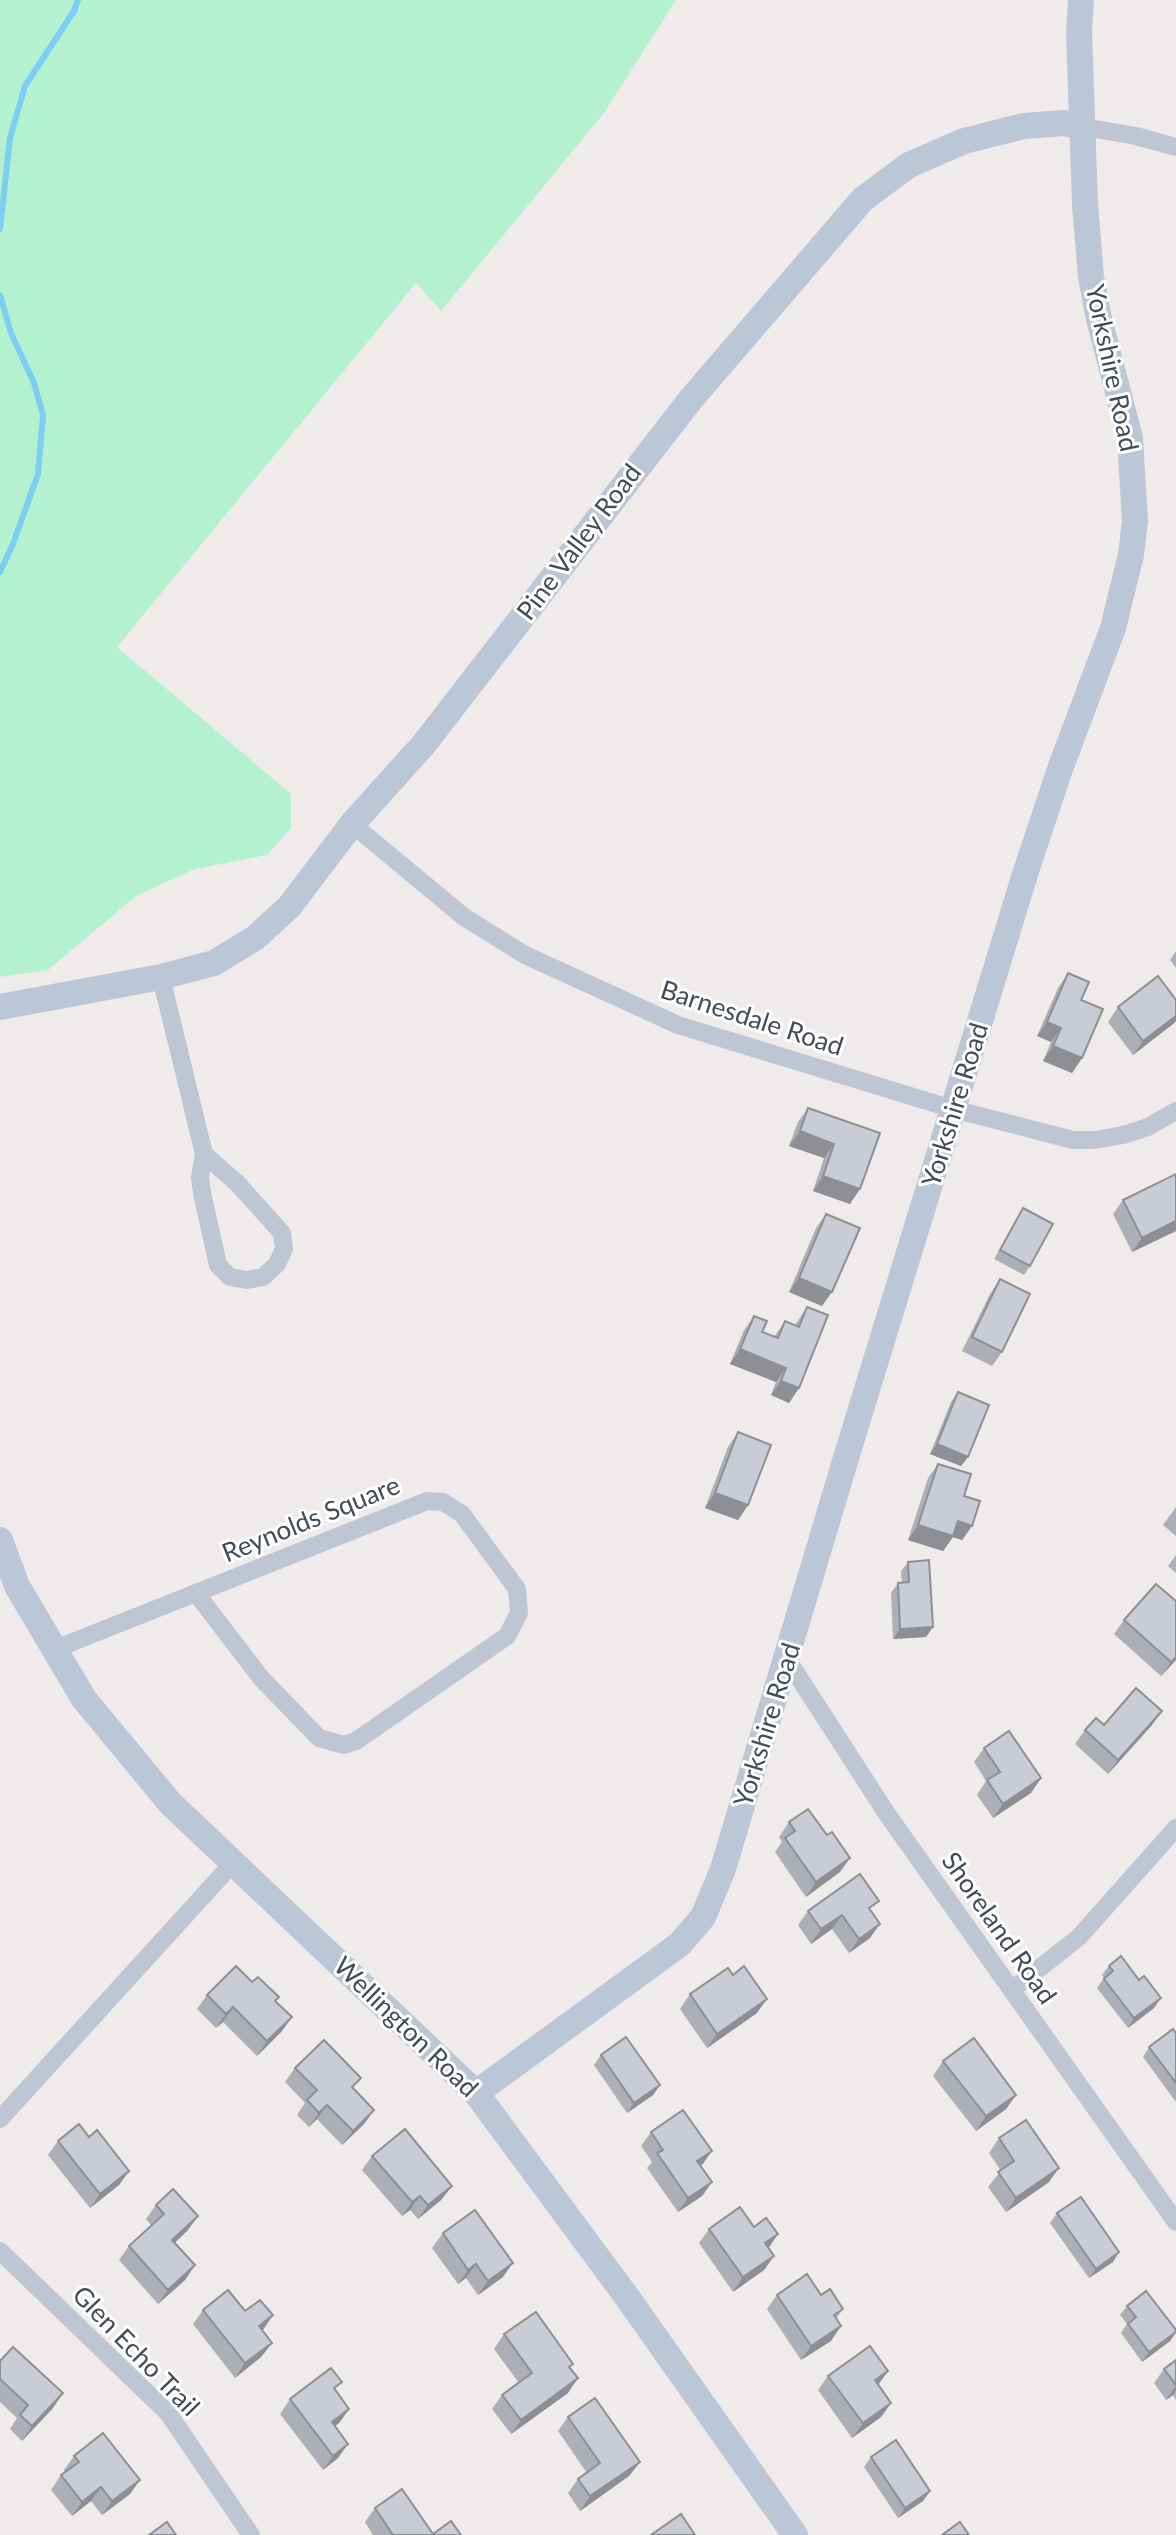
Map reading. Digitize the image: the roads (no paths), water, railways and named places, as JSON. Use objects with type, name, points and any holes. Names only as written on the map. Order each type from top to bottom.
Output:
[{"type":"street","name":"Yorkshire Road","points":[[476,2093],[680,1944],[703,1917],[723,1869],[953,1109],[1060,769],[1113,628],[1135,521],[1130,438],[1091,277],[1079,32],[1081,0]]},
{"type":"street","name":"Pine Valley Road","points":[[0,1007],[161,977],[214,963],[255,938],[289,907],[352,824],[424,744],[691,399],[863,199],[909,165],[964,141],[1024,126],[1064,123],[1176,147]]},
{"type":"street","name":"Barnesdale Road","points":[[352,824],[464,917],[525,955],[678,1025],[1044,1135],[1084,1140],[1123,1135],[1148,1127],[1176,1111]]},
{"type":"street","points":[[161,977],[204,1154],[200,1177],[202,1193],[218,1265],[230,1277],[247,1280],[263,1277],[277,1264],[284,1249],[282,1233],[237,1183],[204,1154]]},
{"type":"street","name":"Reynolds Square","points":[[55,1649],[427,1501],[443,1502],[462,1514],[517,1589],[520,1601],[514,1625],[507,1636],[356,1741],[344,1745],[319,1738],[295,1716],[261,1678],[196,1593]]},
{"type":"street","name":"Wellington Road","points":[[0,1540],[17,1586],[84,1699],[170,1803],[476,2093],[627,2297],[795,2535]]},
{"type":"street","name":"Shoreland Road","points":[[787,1659],[887,1814],[1176,2222]]},
{"type":"street","points":[[1012,1990],[1079,1937],[1176,1828]]},
{"type":"street","points":[[0,2119],[233,1863]]},
{"type":"street","name":"Glen Echo Trail","points":[[0,2251],[168,2413],[251,2535]]},
{"type":"waterway","points":[[0,229],[10,138],[25,86],[78,0]]},
{"type":"waterway","points":[[0,295],[11,333],[34,383],[43,415],[38,474],[0,572]]}]
